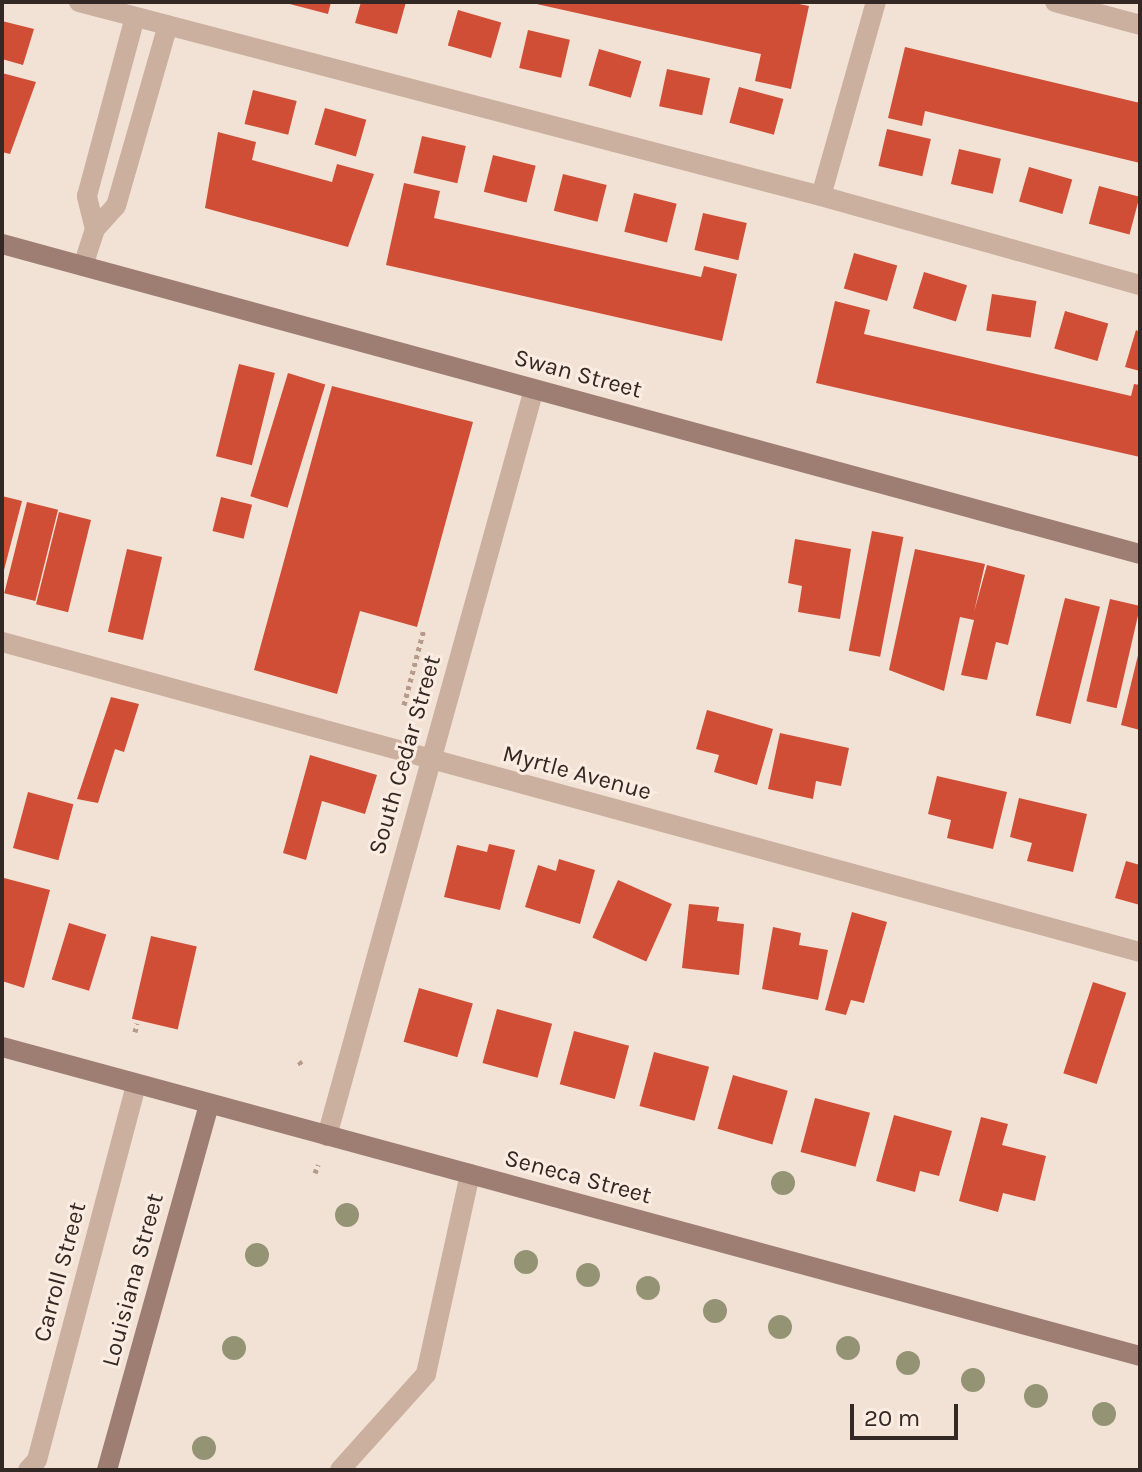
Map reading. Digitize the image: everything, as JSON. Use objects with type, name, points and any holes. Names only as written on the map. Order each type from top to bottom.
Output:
[{"type":"main road","name":"Swan Street","points":[[2,244],[1140,554]]},
{"type":"main road","name":"Seneca Street","points":[[2,1047],[1140,1356]]},
{"type":"main road","name":"Louisiana Street","points":[[108,1465],[209,1104]]},
{"type":"street","points":[[79,2],[821,196],[1140,285]]},
{"type":"street","points":[[821,196],[876,2]]},
{"type":"street","points":[[1055,2],[1140,25]]},
{"type":"street","points":[[95,229],[87,196],[135,17]]},
{"type":"street","points":[[83,266],[95,229],[116,206],[168,25]]},
{"type":"street","name":"South Cedar Street","points":[[327,1136],[534,389]]},
{"type":"street","name":"Myrtle Avenue","points":[[2,642],[1140,952]]},
{"type":"street","name":"Carroll Street","points":[[28,1470],[37,1460],[136,1084]]},
{"type":"street","points":[[340,1470],[426,1374],[470,1174]]},
{"type":"path","points":[[404,705],[424,629]]},
{"type":"path","points":[[135,1032],[137,1023]]},
{"type":"path","points":[[315,1173],[318,1165]]},
{"type":"building","points":[[282,2],[331,2],[328,14]]},
{"type":"building","points":[[361,2],[406,2],[397,34],[355,23]]},
{"type":"building","points":[[789,2],[809,6],[791,89],[755,81],[761,54],[532,3]]},
{"type":"building","points":[[458,10],[501,22],[491,58],[448,46]]},
{"type":"building","points":[[2,21],[34,29],[23,65],[2,59]]},
{"type":"building","points":[[528,30],[570,40],[561,78],[519,68]]},
{"type":"building","points":[[905,47],[1140,103],[1140,163],[925,111],[922,126],[888,118]]},
{"type":"building","points":[[599,49],[641,61],[631,98],[589,86]]},
{"type":"building","points":[[667,69],[710,78],[702,115],[659,106]]},
{"type":"building","points":[[2,73],[36,82],[10,154],[2,152]]},
{"type":"building","points":[[739,87],[783,99],[774,135],[729,123]]},
{"type":"building","points":[[253,90],[297,101],[288,135],[245,124]]},
{"type":"building","points":[[325,108],[366,120],[356,156],[315,145]]},
{"type":"building","points":[[887,129],[931,139],[922,176],[878,166]]},
{"type":"building","points":[[218,132],[256,142],[252,160],[332,182],[337,164],[374,174],[348,247],[205,208]]},
{"type":"building","points":[[422,136],[466,146],[457,183],[413,173]]},
{"type":"building","points":[[959,149],[1001,159],[993,194],[951,184]]},
{"type":"building","points":[[493,155],[536,166],[526,203],[484,192]]},
{"type":"building","points":[[1029,167],[1072,179],[1062,214],[1019,202]]},
{"type":"building","points":[[563,174],[607,185],[597,222],[554,211]]},
{"type":"building","points":[[404,183],[440,191],[434,218],[701,277],[704,266],[737,274],[722,341],[386,265]]},
{"type":"building","points":[[1099,186],[1140,197],[1129,235],[1089,224]]},
{"type":"building","points":[[634,193],[677,204],[667,242],[624,232]]},
{"type":"building","points":[[703,213],[747,223],[738,260],[694,250]]},
{"type":"building","points":[[854,253],[897,265],[887,301],[844,289]]},
{"type":"building","points":[[924,272],[967,285],[956,321],[913,308]]},
{"type":"building","points":[[992,294],[1036,301],[1031,338],[986,331]]},
{"type":"building","points":[[835,301],[870,310],[864,334],[1131,396],[1134,384],[1140,385],[1140,457],[816,383]]},
{"type":"building","points":[[1065,311],[1108,323],[1098,361],[1054,348]]},
{"type":"building","points":[[1136,330],[1140,332],[1140,371],[1125,367]]},
{"type":"building","points":[[239,364],[275,373],[252,465],[216,456]]},
{"type":"building","points":[[288,373],[325,384],[288,508],[250,496]]},
{"type":"building","points":[[332,386],[473,422],[417,627],[360,611],[337,694],[254,670]]},
{"type":"building","points":[[2,496],[22,501],[3,574],[2,574]]},
{"type":"building","points":[[221,497],[252,505],[244,539],[213,531]]},
{"type":"building","points":[[27,502],[58,510],[35,601],[4,593]]},
{"type":"building","points":[[59,512],[91,520],[68,612],[36,604]]},
{"type":"building","points":[[872,531],[903,537],[880,657],[849,651]]},
{"type":"building","points":[[795,539],[851,549],[840,619],[798,612],[802,586],[788,583]]},
{"type":"building","points":[[127,549],[162,557],[143,640],[108,632]]},
{"type":"building","points":[[915,549],[985,564],[974,612],[987,565],[1025,575],[1008,645],[996,642],[987,680],[961,675],[974,620],[960,617],[944,691],[889,670]]},
{"type":"building","points":[[1065,598],[1100,607],[1071,724],[1036,715]]},
{"type":"building","points":[[1110,599],[1140,606],[1117,708],[1086,701]]},
{"type":"building","points":[[1140,651],[1140,730],[1121,725]]},
{"type":"building","points":[[111,697],[139,704],[124,752],[115,749],[98,803],[77,799]]},
{"type":"building","points":[[707,710],[773,729],[757,785],[714,772],[719,755],[696,749]]},
{"type":"building","points":[[780,733],[849,748],[841,786],[816,781],[813,799],[768,789]]},
{"type":"building","points":[[310,755],[377,775],[365,814],[322,801],[306,860],[283,853]]},
{"type":"building","points":[[937,776],[1007,792],[993,849],[947,838],[951,820],[928,814]]},
{"type":"building","points":[[28,792],[73,804],[58,860],[13,848]]},
{"type":"building","points":[[1019,798],[1087,814],[1073,872],[1027,861],[1032,843],[1010,837]]},
{"type":"building","points":[[489,844],[515,850],[500,910],[444,897],[457,845],[487,852]]},
{"type":"building","points":[[559,859],[595,870],[580,924],[525,907],[538,865],[556,871]]},
{"type":"building","points":[[1126,861],[1140,865],[1140,905],[1115,898]]},
{"type":"building","points":[[4,878],[50,890],[24,988],[2,981]]},
{"type":"building","points":[[618,880],[672,904],[646,962],[592,938]]},
{"type":"building","points":[[689,904],[719,907],[717,921],[744,924],[739,975],[682,968]]},
{"type":"building","points":[[852,912],[887,922],[864,1003],[851,1000],[846,1015],[825,1010]]},
{"type":"building","points":[[69,923],[106,934],[89,991],[52,979]]},
{"type":"building","points":[[773,927],[801,933],[799,945],[828,950],[818,1000],[762,989]]},
{"type":"building","points":[[151,936],[197,947],[178,1029],[132,1019]]},
{"type":"building","points":[[1093,982],[1126,993],[1097,1084],[1063,1073]]},
{"type":"building","points":[[419,988],[473,1003],[457,1057],[404,1042]]},
{"type":"building","points":[[497,1009],[552,1024],[538,1078],[483,1063]]},
{"type":"building","points":[[574,1031],[629,1046],[615,1099],[560,1084]]},
{"type":"building","points":[[654,1052],[709,1067],[695,1121],[640,1106]]},
{"type":"building","points":[[733,1075],[788,1091],[772,1145],[718,1129]]},
{"type":"building","points":[[815,1098],[870,1113],[856,1167],[801,1152]]},
{"type":"building","points":[[894,1115],[952,1131],[939,1176],[920,1171],[915,1192],[876,1181]]},
{"type":"building","points":[[981,1117],[1008,1124],[1002,1145],[1046,1156],[1035,1201],[1003,1193],[998,1212],[959,1201]]}]
